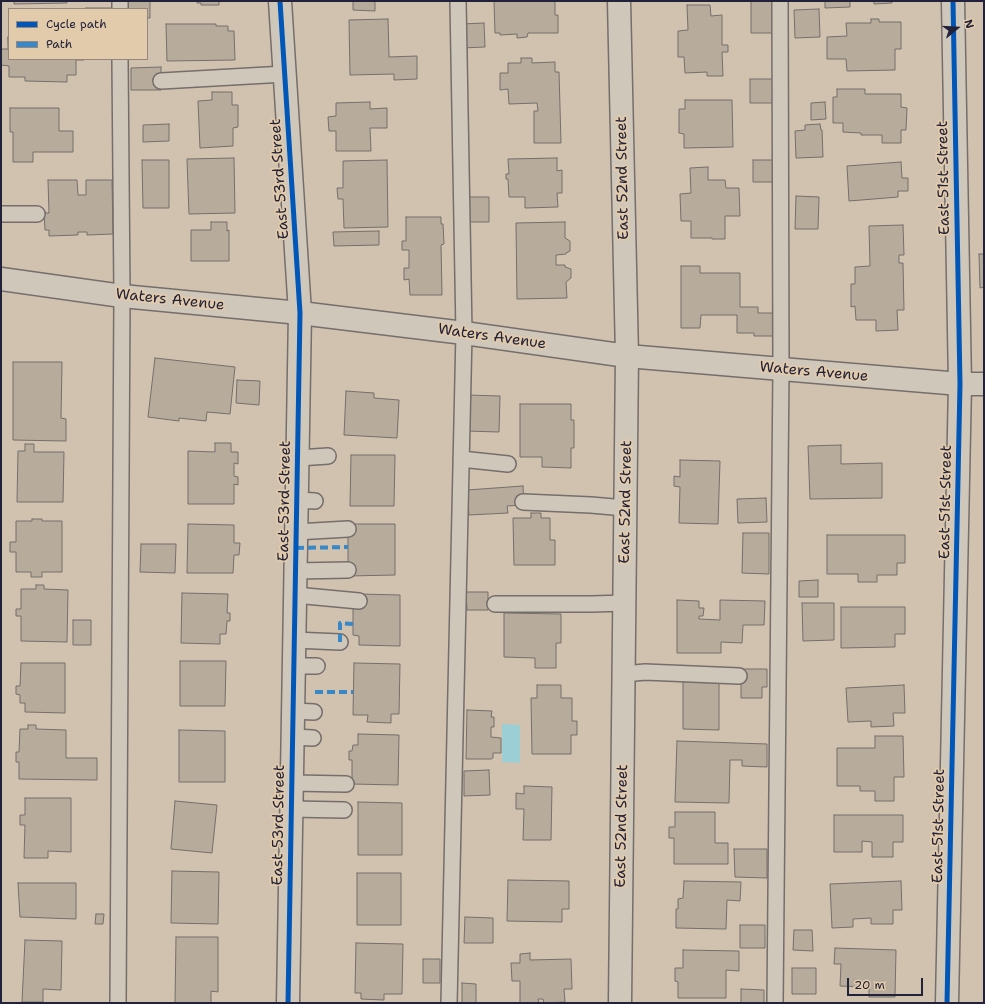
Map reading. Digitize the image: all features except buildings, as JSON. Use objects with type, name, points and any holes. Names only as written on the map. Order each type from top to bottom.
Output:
[{"type":"street","name":"East 53rd Street","points":[[280,1],[300,313],[298,458],[306,501],[296,532],[294,666],[303,711],[303,738],[292,783],[288,1003]]},
{"type":"street","name":"East 52nd Street","points":[[619,1],[627,356],[620,1003]]},
{"type":"street","name":"East 51st Street","points":[[947,1003],[960,384],[953,1]]},
{"type":"street","name":"Waters Avenue","points":[[1,279],[122,296],[300,313],[464,333],[627,356],[960,384],[984,384]]},
{"type":"lane","points":[[449,1003],[464,333],[458,1]]},
{"type":"lane","points":[[775,1003],[781,369],[780,1]]},
{"type":"lane","points":[[118,1003],[122,296],[120,60]]},
{"type":"lane","points":[[161,81],[285,74]]},
{"type":"lane","points":[[1,214],[37,214]]},
{"type":"lane","points":[[298,458],[328,456]]},
{"type":"lane","points":[[461,459],[508,464]]},
{"type":"lane","points":[[524,502],[625,508]]},
{"type":"lane","points":[[296,532],[348,529]]},
{"type":"lane","points":[[295,571],[348,570]]},
{"type":"lane","points":[[295,595],[359,601]]},
{"type":"lane","points":[[495,604],[624,603]]},
{"type":"lane","points":[[294,640],[340,642]]},
{"type":"lane","points":[[294,666],[317,666]]},
{"type":"lane","points":[[624,674],[645,672],[739,676]]},
{"type":"lane","points":[[292,783],[346,784]]},
{"type":"lane","points":[[291,809],[344,810]]},
{"type":"water","points":[[502,724],[520,725],[520,763],[502,762]]},
{"type":"marked path","points":[[296,548],[348,547]]},
{"type":"marked path","points":[[340,642],[340,623],[353,624]]},
{"type":"marked path","points":[[315,692],[353,692]]},
{"type":"cycle path","points":[[280,1],[300,313],[288,1003]]},
{"type":"cycle path","points":[[947,1003],[960,384],[953,1]]}]
